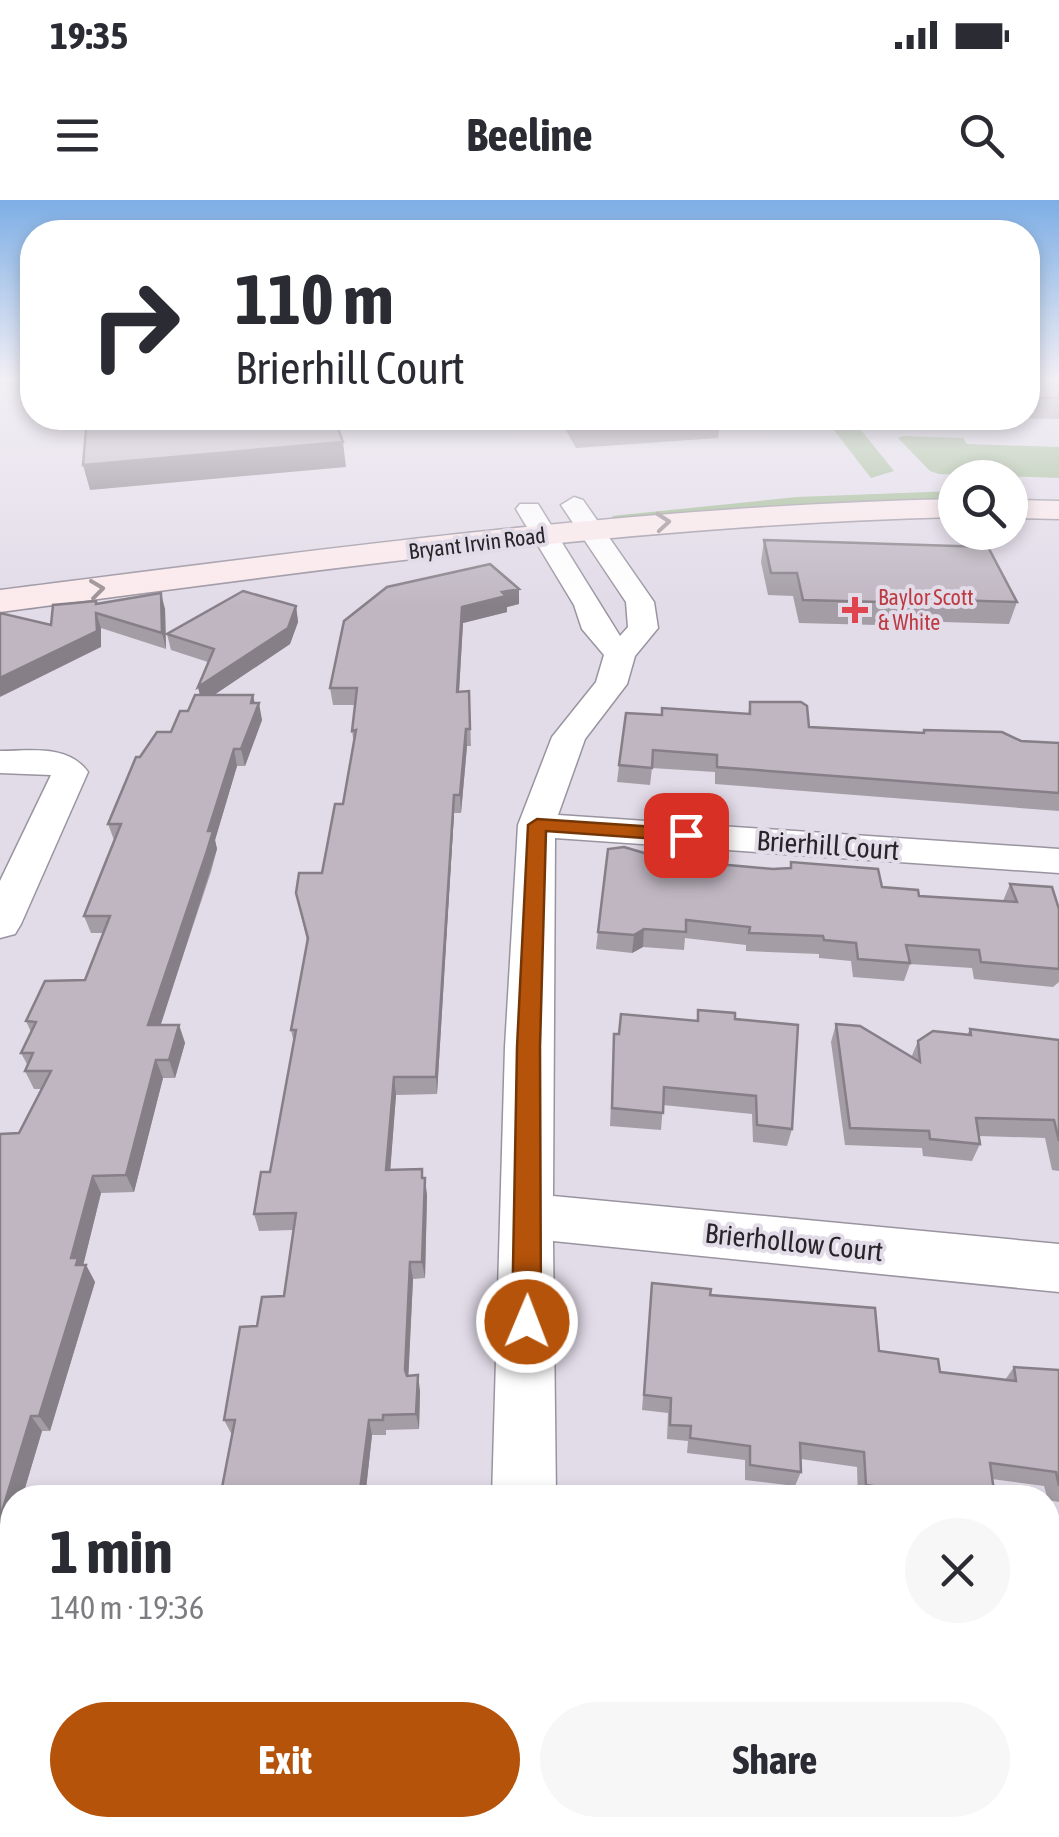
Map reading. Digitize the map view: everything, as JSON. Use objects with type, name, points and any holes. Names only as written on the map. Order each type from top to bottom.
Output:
[{"type":"main road","name":"Bryant Irvin Road","points":[[83,560],[537,522],[797,486],[938,483]]},
{"type":"main road","points":[[1028,483],[1059,484]]},
{"type":"main road","name":"Bryant Irvin Road","points":[[582,517],[938,508]]},
{"type":"main road","points":[[1028,509],[1059,510]]},
{"type":"main road","name":"Bryant Irvin Road","points":[[0,602],[537,522]]},
{"type":"street","points":[[524,1485],[528,1047],[537,825],[550,780],[569,737],[611,684],[620,654],[643,628],[640,602],[582,517]]},
{"type":"street","points":[[537,522],[583,596],[597,629],[620,654]]},
{"type":"street","points":[[583,596],[630,591]]},
{"type":"street","points":[[0,762],[66,765],[70,772],[0,924]]},
{"type":"street","name":"Brierhill Court","points":[[537,825],[1059,860]]},
{"type":"street","name":"Brierhollow Court","points":[[528,1216],[1059,1268]]},
{"type":"green space","points":[[852,453],[880,453],[894,471],[871,478]]},
{"type":"green space","points":[[913,453],[1059,453],[1059,478],[1028,477],[1028,460],[938,460],[938,474]]},
{"type":"green space","points":[[938,492],[938,501],[614,519],[612,516],[797,497]]},
{"type":"building","points":[[84,453],[214,453],[83,465]]},
{"type":"building","points":[[764,540],[990,550],[1017,602],[803,600],[797,573],[771,573]]},
{"type":"building","points":[[490,564],[519,589],[462,607],[457,692],[469,691],[470,729],[466,729],[460,795],[454,795],[436,1077],[394,1077],[386,1170],[422,1169],[425,1178],[422,1262],[410,1262],[405,1370],[407,1376],[418,1375],[416,1414],[383,1415],[383,1420],[369,1420],[361,1485],[222,1485],[235,1420],[224,1420],[240,1327],[257,1326],[262,1297],[284,1296],[296,1213],[254,1214],[261,1172],[270,1172],[296,1030],[291,1030],[308,938],[296,893],[299,873],[322,873],[335,804],[343,804],[356,730],[352,731],[357,688],[330,688],[344,621],[387,587]]},
{"type":"building","points":[[243,591],[296,606],[288,628],[198,687],[214,649],[167,634]]},
{"type":"building","points":[[161,593],[162,633],[96,613],[97,631],[0,678],[0,613],[51,625],[53,605],[96,604]]},
{"type":"building","points":[[195,695],[253,695],[251,703],[259,703],[241,749],[234,749],[208,831],[213,831],[206,854],[148,1025],[179,1025],[169,1060],[156,1060],[126,1175],[93,1176],[71,1258],[78,1258],[76,1265],[86,1265],[39,1416],[31,1416],[10,1485],[0,1485],[0,1134],[19,1133],[51,1071],[25,1071],[33,1053],[21,1053],[36,1022],[26,1021],[45,981],[85,980],[110,916],[84,916],[121,824],[108,824],[136,757],[140,757],[157,732],[171,732],[180,711],[188,711]]},
{"type":"building","points":[[750,702],[801,702],[807,706],[809,727],[924,733],[1002,732],[1021,741],[1059,743],[1059,793],[717,767],[717,755],[653,750],[652,768],[619,765],[626,713],[662,715],[662,708],[750,714]]},
{"type":"building","points":[[624,847],[651,855],[685,857],[685,861],[773,869],[791,868],[791,862],[878,869],[882,887],[918,890],[919,896],[1017,902],[1010,884],[1052,887],[1059,909],[1059,969],[981,962],[979,950],[906,945],[910,963],[858,959],[856,943],[824,940],[823,936],[749,933],[750,927],[686,920],[686,932],[598,932],[608,849]]},
{"type":"building","points":[[698,1010],[735,1013],[735,1019],[798,1025],[792,1129],[757,1125],[756,1096],[664,1087],[663,1113],[612,1108],[614,1034],[619,1034],[621,1014],[698,1021]]},
{"type":"building","points":[[836,1024],[860,1026],[920,1062],[918,1041],[933,1031],[971,1035],[970,1029],[1059,1040],[1059,1141],[1054,1120],[976,1118],[980,1144],[930,1139],[929,1131],[850,1128]]},
{"type":"building","points":[[652,1283],[711,1289],[710,1295],[875,1308],[879,1351],[938,1359],[940,1372],[1016,1381],[1014,1367],[1059,1370],[1059,1485],[1056,1472],[990,1463],[993,1485],[866,1485],[864,1452],[800,1443],[801,1472],[750,1465],[750,1446],[690,1438],[691,1426],[670,1425],[671,1398],[644,1395]]},
{"type":"place","name":"Baylor Scott & White","points":[[855,610]]},
{"type":"route","points":[[527,1322],[528,1047],[537,825],[686,835]]}]
